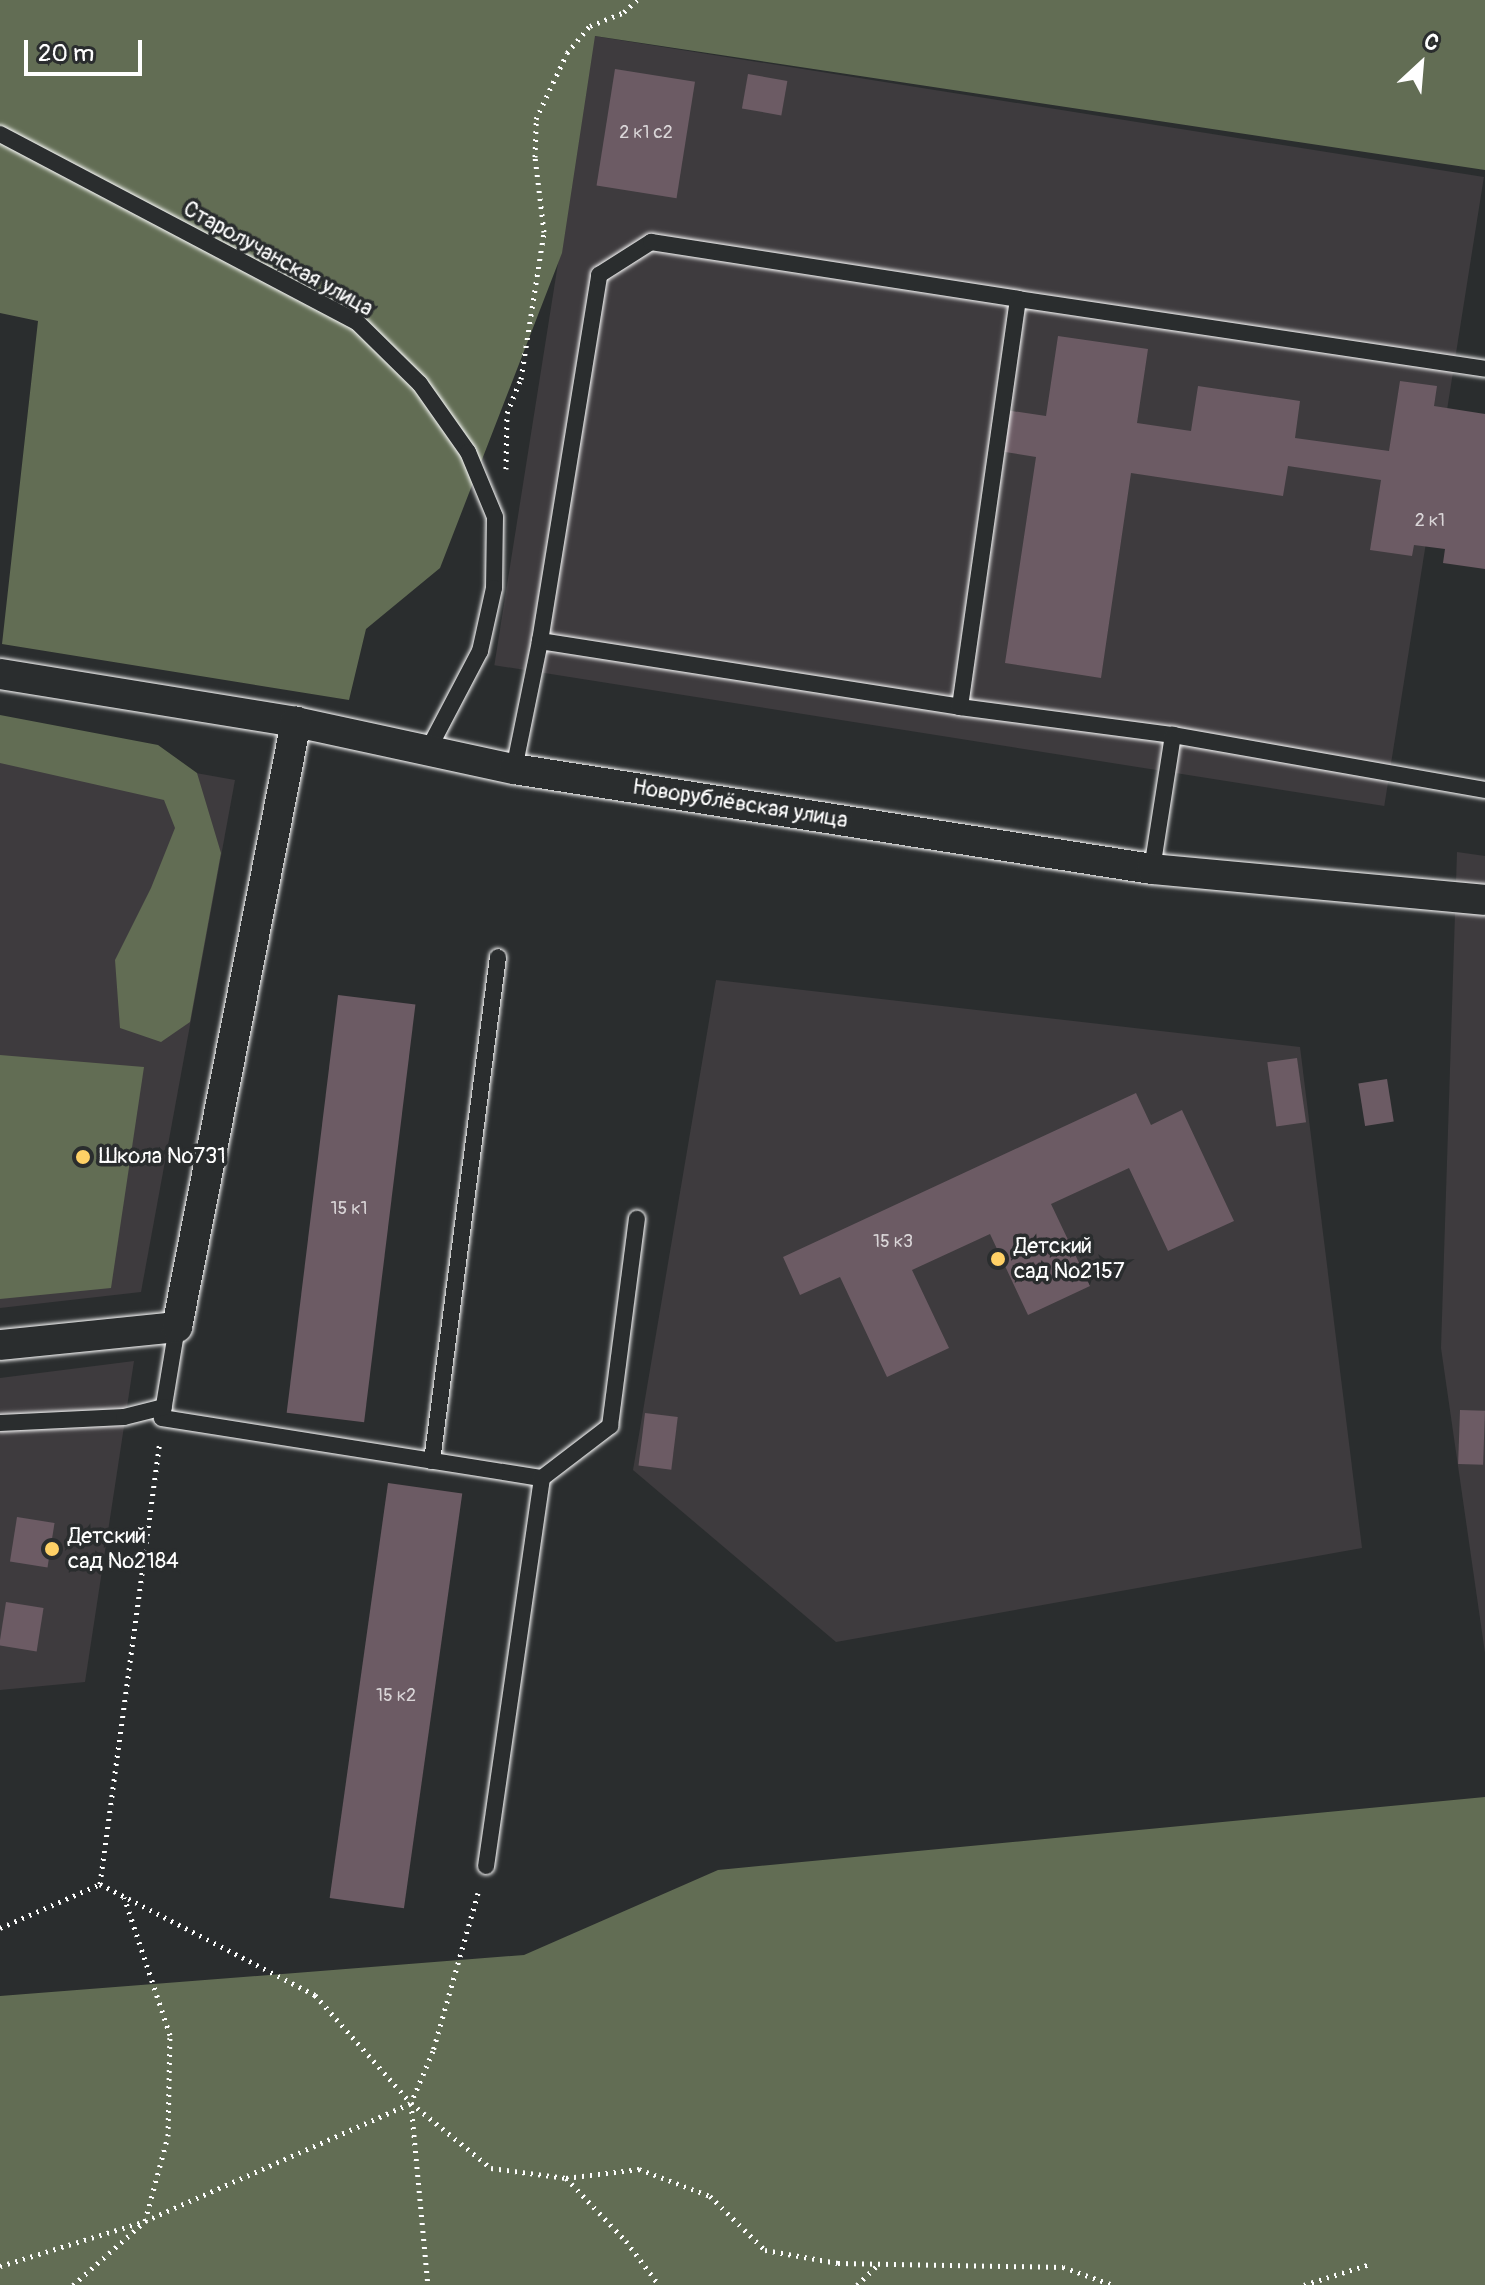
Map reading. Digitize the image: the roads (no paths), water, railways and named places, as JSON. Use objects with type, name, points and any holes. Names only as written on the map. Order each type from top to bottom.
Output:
[{"type":"street","name":"Новорублёвская улица","points":[[0,674],[296,722],[514,769],[1152,869],[1485,900]]},
{"type":"street","points":[[0,1345],[177,1327],[296,722]]},
{"type":"lane","name":"Старолучанская улица","points":[[0,134],[357,322],[420,384],[468,452],[495,517],[494,588],[480,651],[427,752]]},
{"type":"lane","points":[[514,769],[540,641],[599,275],[651,242],[1485,369]]},
{"type":"lane","points":[[960,707],[1018,299]]},
{"type":"lane","points":[[540,641],[960,707],[1173,735],[1485,790]]},
{"type":"lane","points":[[1152,869],[1173,735]]},
{"type":"lane","points":[[432,1461],[498,957]]},
{"type":"lane","points":[[486,1866],[542,1478],[610,1426],[637,1219]]},
{"type":"lane","points":[[163,1413],[177,1327]]},
{"type":"lane","points":[[0,1423],[163,1413],[542,1478]]},
{"type":"place","name":"Школа №731","points":[[83,1157]]},
{"type":"place","name":"Детский сад №2157","points":[[998,1259]]},
{"type":"place","name":"Детский сад №2184","points":[[52,1549]]}]
